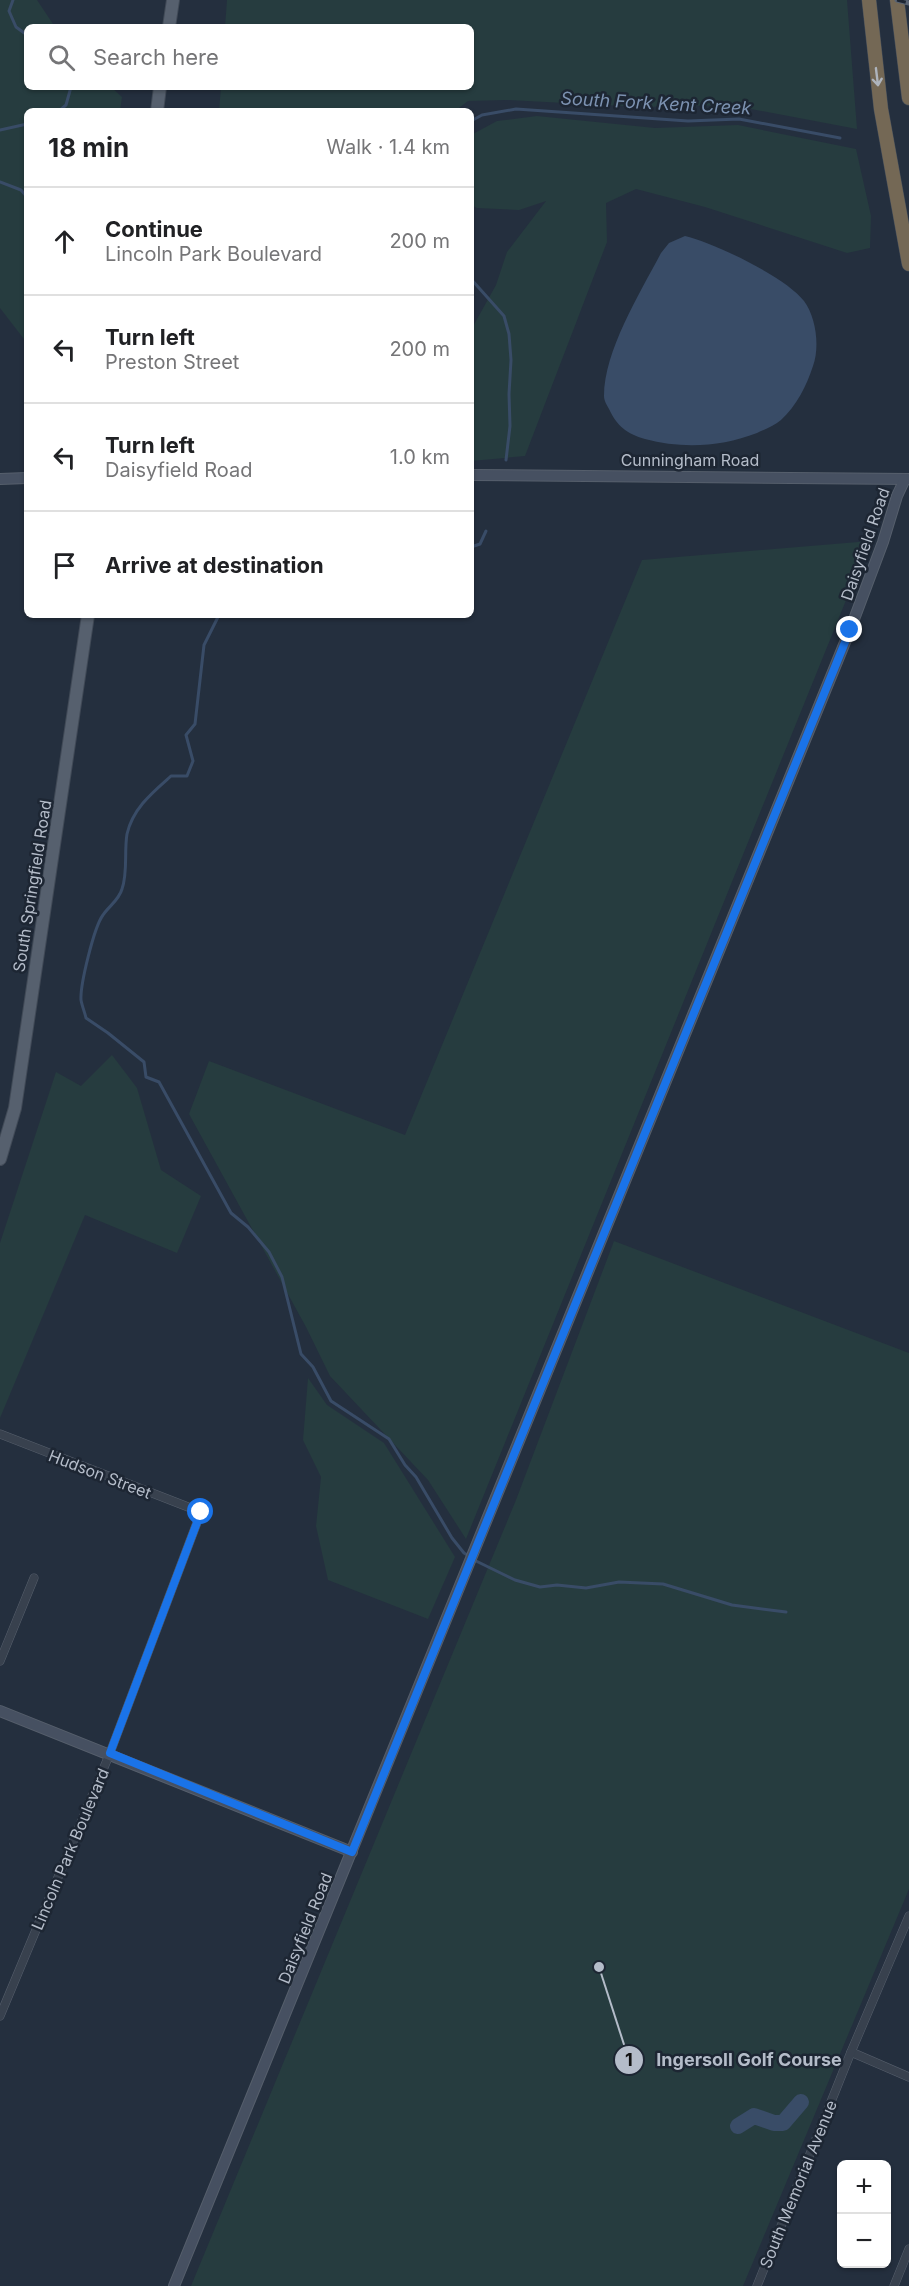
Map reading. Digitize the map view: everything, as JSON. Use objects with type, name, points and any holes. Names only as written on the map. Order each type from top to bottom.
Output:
[{"type":"highway","points":[[869,0],[882,109],[909,264]]},
{"type":"highway","points":[[897,0],[909,98]]},
{"type":"main road","points":[[169,24],[173,0]]},
{"type":"main road","points":[[157,108],[160,90]]},
{"type":"main road","name":"South Springfield Road","points":[[0,1160],[15,1108],[88,618]]},
{"type":"street","name":"Cunningham Road","points":[[474,475],[907,479]]},
{"type":"street","points":[[0,479],[24,478]]},
{"type":"street","name":"Daisyfield Road","points":[[174,2286],[842,652],[883,542],[897,496],[907,479]]},
{"type":"street","name":"Hudson Street","points":[[0,1434],[201,1512]]},
{"type":"street","name":"Lincoln Park Boulevard","points":[[0,2016],[110,1753],[201,1512]]},
{"type":"street","points":[[0,1661],[34,1578]]},
{"type":"street","points":[[0,1711],[110,1753],[352,1852]]},
{"type":"street","name":"South Memorial Avenue","points":[[757,2286],[851,2052],[909,1916]]},
{"type":"street","points":[[851,2052],[909,2077]]},
{"type":"street","points":[[894,2286],[909,2249]]},
{"type":"green space","points":[[0,0],[37,0],[53,24],[24,24],[24,90],[114,90],[122,97],[120,108],[24,108],[24,339],[0,308]]},
{"type":"green space","points":[[227,0],[847,0],[857,129],[730,105],[642,107],[506,100],[468,101],[459,108],[219,108],[221,90],[474,90],[474,24],[225,24]]},
{"type":"green space","points":[[537,116],[655,128],[738,125],[856,149],[871,216],[870,248],[847,253],[705,207],[636,189],[606,203],[607,242],[525,456],[474,461],[474,325],[496,285],[507,252],[546,201],[519,210],[474,206],[474,133],[497,121]]},
{"type":"green space","points":[[870,541],[466,1539],[428,1480],[330,1376],[306,1327],[189,1114],[209,1061],[405,1135],[642,560]]},
{"type":"green space","points":[[112,1055],[137,1088],[161,1170],[201,1196],[177,1253],[85,1215],[0,1418],[0,1243],[56,1072],[81,1086]]},
{"type":"green space","points":[[614,1241],[909,1353],[909,1889],[743,2286],[191,2286],[516,1500]]},
{"type":"green space","points":[[308,1378],[327,1405],[384,1443],[455,1557],[428,1619],[328,1580],[316,1526],[321,1477],[303,1440]]},
{"type":"water","points":[[685,236],[731,253],[782,282],[804,301],[814,324],[815,358],[796,402],[781,420],[743,438],[715,444],[687,445],[639,437],[619,425],[604,400],[610,360],[634,304],[661,253],[669,243]]},
{"type":"waterway","name":"South Fork Kent Creek","points":[[13,0],[9,11],[16,27],[24,33]]},
{"type":"waterway","name":"South Fork Kent Creek","points":[[62,108],[66,105],[70,90]]},
{"type":"waterway","name":"South Fork Kent Creek","points":[[474,119],[482,115],[516,109],[688,121],[739,119],[840,138]]},
{"type":"waterway","name":"South Fork Kent Creek","points":[[0,130],[24,125]]},
{"type":"waterway","name":"South Fork Kent Creek","points":[[0,182],[21,190],[24,194]]},
{"type":"waterway","points":[[474,282],[504,316],[509,334],[510,426],[506,460]]},
{"type":"waterway","points":[[474,546],[480,544],[486,531]]},
{"type":"waterway","points":[[218,618],[204,645],[195,724],[186,735],[193,761],[187,776],[171,776],[134,816],[127,834],[124,882],[121,893],[99,921],[88,956],[83,982],[82,1005],[86,1018],[144,1062],[146,1077],[159,1082],[231,1213],[248,1227],[269,1252],[282,1277],[301,1354],[313,1367],[331,1401],[389,1439],[405,1465],[416,1477],[452,1538],[469,1556]]},
{"type":"waterway","points":[[474,1560],[515,1580],[540,1587],[557,1585],[586,1588],[619,1582],[663,1584],[732,1605],[786,1612]]},
{"type":"waterway","points":[[738,2126],[754,2116],[774,2123],[783,2123],[801,2102]]},
{"type":"railway","points":[[897,0],[909,3]]},
{"type":"place","name":"Ingersoll Golf Course","points":[[599,1967]]},
{"type":"route","points":[[201,1512],[110,1753],[352,1852],[850,630]]}]
